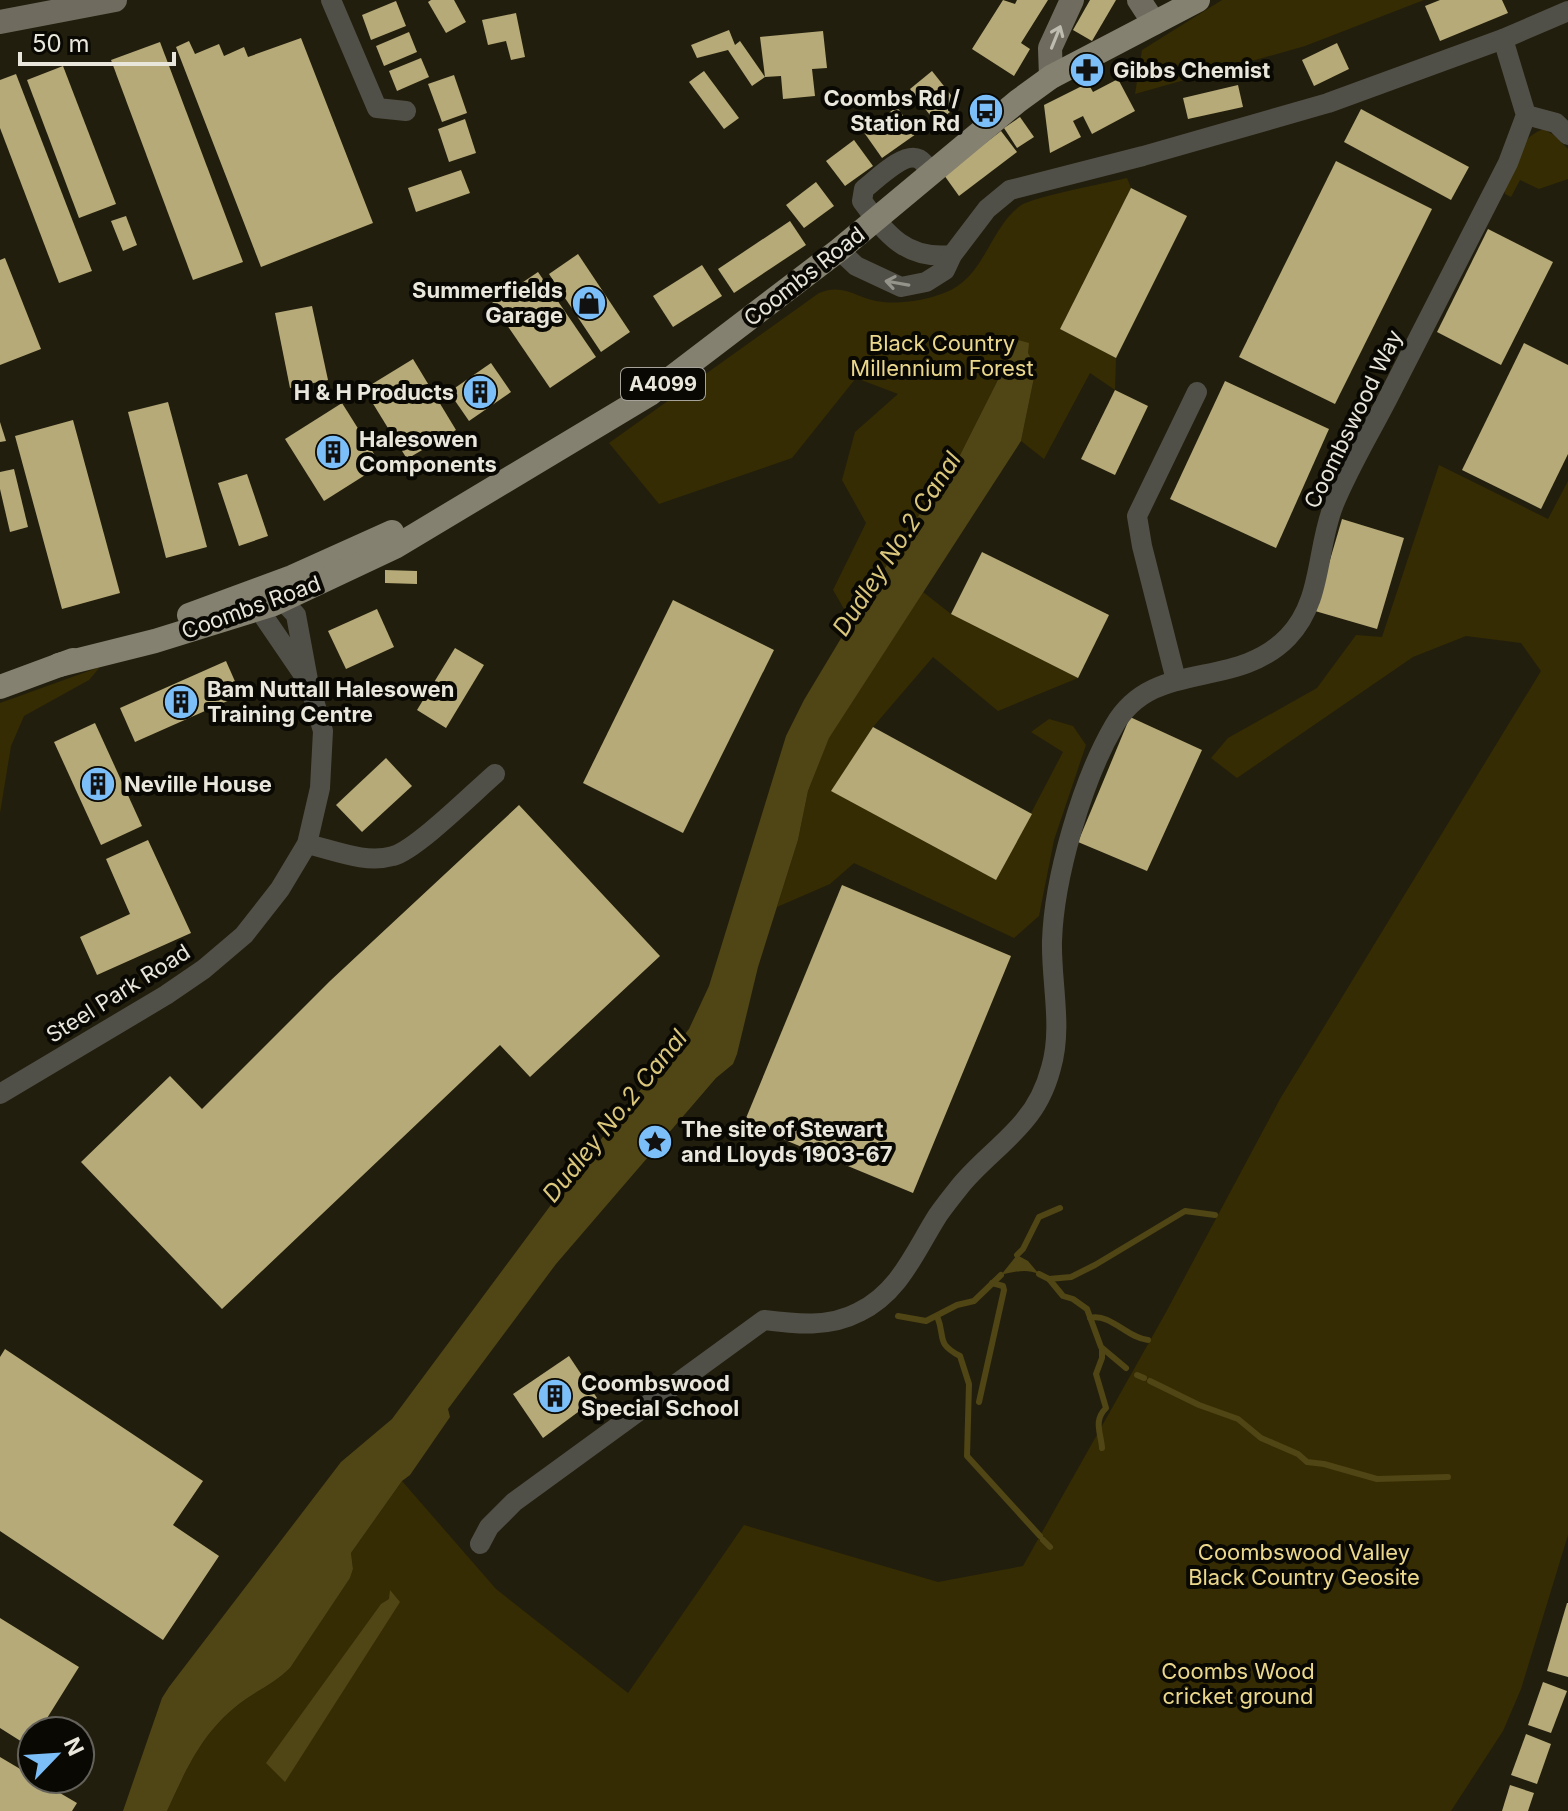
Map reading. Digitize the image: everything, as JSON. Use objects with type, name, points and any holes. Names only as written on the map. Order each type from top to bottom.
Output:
[{"type":"main road","name":"A4099","points":[[1051,77],[1198,0]]},
{"type":"main road","name":"Coombs Road","points":[[0,687],[211,607],[223,612],[277,594],[289,608],[310,588],[395,547],[650,394],[839,250],[1051,77]]},
{"type":"main road","name":"Coombs Road","points":[[59,665],[155,641],[252,601],[338,554],[474,498]]},
{"type":"street","points":[[0,22],[115,0]]},
{"type":"street","points":[[331,0],[377,108],[406,111]]},
{"type":"street","points":[[1051,77],[1050,48],[1072,0]]},
{"type":"street","points":[[1139,0],[1154,23]]},
{"type":"street","points":[[839,250],[866,272],[901,287],[926,282],[945,270],[952,255],[987,209],[1010,190],[1328,103],[1503,39],[1568,11]]},
{"type":"street","points":[[1503,39],[1526,115],[1556,123],[1568,135]]},
{"type":"street","name":"Coombswood Way","points":[[480,1544],[489,1527],[514,1502],[764,1320],[799,1325],[834,1322],[860,1312],[887,1294],[912,1262],[939,1214],[979,1164],[1025,1121],[1042,1095],[1052,1064],[1056,1027],[1052,940],[1067,846],[1088,783],[1115,724],[1139,695],[1154,686],[1242,667],[1266,655],[1288,637],[1306,612],[1333,506],[1508,163],[1526,115]]},
{"type":"street","points":[[876,220],[907,249],[929,258],[952,255]]},
{"type":"street","points":[[1176,680],[1137,516],[1197,392]]},
{"type":"street","name":"Steel Park Road","points":[[252,601],[308,680]]},
{"type":"street","name":"Steel Park Road","points":[[0,1094],[204,969],[244,935],[280,889],[307,844],[320,788],[323,731],[289,608]]},
{"type":"street","points":[[307,844],[363,858],[394,856],[422,838],[495,774]]},
{"type":"green space","points":[[1222,0],[1424,0],[1305,46],[1135,94],[1142,50]]},
{"type":"green space","points":[[1544,129],[1568,149],[1568,179],[1539,189],[1520,180],[1511,197],[1505,194],[1522,146]]},
{"type":"green space","name":"Black Country Millennium Forest","points":[[1127,178],[1131,188],[1060,329],[1116,358],[1115,390],[1090,373],[1044,459],[1021,441],[1036,368],[1018,340],[958,459],[851,621],[833,590],[866,523],[842,480],[855,432],[898,394],[856,378],[792,458],[659,504],[609,443],[819,293],[844,290],[874,301],[891,302],[914,301],[944,293],[969,276],[1001,227],[1020,206]]},
{"type":"green space","name":"Coombswood Valley Black Country Geosite","points":[[1439,465],[1548,519],[1568,481],[1568,1535],[1521,1689],[1503,1731],[1451,1811],[167,1811],[189,1766],[215,1727],[239,1704],[290,1668],[350,1578],[353,1569],[351,1553],[402,1481],[496,1589],[628,1693],[744,1525],[938,1582],[1023,1566],[1165,1314],[1280,1099],[1541,671],[1521,643],[1466,636],[1413,657],[1237,778],[1211,758],[1228,738],[1317,688],[1356,635],[1382,637]]},
{"type":"green space","points":[[923,592],[951,614],[1078,678],[998,711],[933,657],[873,727],[832,791],[996,880],[1063,752],[1031,732],[1049,719],[1073,726],[1086,745],[1054,840],[1039,916],[1014,938],[854,863],[830,884],[777,907],[798,840],[808,791],[829,737]]},
{"type":"green space","points":[[100,667],[89,680],[24,716],[11,746],[0,813],[0,703]]},
{"type":"shaded area","points":[[1018,340],[1029,343],[1028,353],[1036,368],[1021,441],[829,738],[808,791],[798,840],[758,967],[733,1064],[716,1078],[556,1264],[448,1409],[450,1417],[351,1553],[353,1569],[350,1578],[290,1668],[239,1704],[215,1727],[189,1766],[167,1811],[123,1811],[162,1698],[169,1687],[341,1462],[392,1419],[582,1163],[689,1029],[709,986],[786,736],[858,610],[958,459]]},
{"type":"shaded area","points":[[1017,1255],[1028,1261],[1039,1274],[1025,1271],[1001,1275]]},
{"type":"shaded area","points":[[390,1590],[400,1602],[285,1782],[266,1763],[381,1604],[389,1599]]},
{"type":"building","points":[[454,0],[466,22],[446,33],[428,2]]},
{"type":"building","points":[[1003,0],[1015,4],[1017,0],[1048,0],[1021,43],[1030,49],[1014,76],[972,49]]},
{"type":"building","points":[[1090,0],[1116,0],[1092,41],[1073,30]]},
{"type":"building","points":[[1440,0],[1502,0],[1508,13],[1440,41],[1425,6]]},
{"type":"building","points":[[396,1],[406,26],[371,40],[362,15]]},
{"type":"building","points":[[516,13],[525,57],[511,60],[506,41],[488,45],[482,20]]},
{"type":"building","points":[[729,30],[735,45],[740,41],[765,77],[752,86],[728,50],[697,58],[691,45]]},
{"type":"building","points":[[823,31],[827,68],[812,69],[815,96],[783,99],[781,76],[765,77],[760,37]]},
{"type":"building","points":[[409,32],[417,52],[384,66],[376,46]]},
{"type":"building","points":[[301,38],[373,223],[261,267],[176,47],[189,41],[195,54],[219,44],[224,56],[244,47],[248,57]]},
{"type":"building","points":[[160,42],[243,262],[193,280],[111,60]]},
{"type":"building","points":[[1337,43],[1349,69],[1314,86],[1302,60]]},
{"type":"building","points":[[421,58],[429,77],[397,91],[389,71]]},
{"type":"building","points":[[63,66],[116,204],[79,218],[27,80]]},
{"type":"building","points":[[704,71],[739,118],[724,129],[689,82]]},
{"type":"building","points":[[932,71],[959,105],[936,123],[910,89]]},
{"type":"building","points":[[16,74],[92,271],[59,283],[0,128],[0,80]]},
{"type":"building","points":[[454,75],[467,113],[442,122],[428,84]]},
{"type":"building","points":[[1118,79],[1135,111],[1092,134],[1083,116],[1073,121],[1081,137],[1050,153],[1044,105],[1088,83],[1093,92]]},
{"type":"building","points":[[1238,85],[1243,107],[1188,119],[1183,98]]},
{"type":"building","points":[[897,107],[916,134],[882,158],[863,131]]},
{"type":"building","points":[[1361,109],[1469,167],[1451,200],[1344,142]]},
{"type":"building","points":[[1020,117],[1034,137],[1017,148],[1004,128]]},
{"type":"building","points":[[465,119],[476,153],[449,162],[438,129]]},
{"type":"building","points":[[1001,131],[1017,152],[959,196],[944,175]]},
{"type":"building","points":[[854,140],[873,166],[845,186],[826,161]]},
{"type":"building","points":[[1336,161],[1432,209],[1335,404],[1239,357]]},
{"type":"building","points":[[461,170],[470,193],[416,212],[408,188]]},
{"type":"building","points":[[816,182],[834,206],[804,228],[786,205]]},
{"type":"building","points":[[1131,188],[1187,216],[1116,358],[1060,329]]},
{"type":"building","points":[[126,216],[137,245],[123,251],[111,221]]},
{"type":"building","points":[[790,221],[806,245],[734,293],[718,269]]},
{"type":"building","points":[[1488,229],[1553,262],[1501,365],[1437,332]]},
{"type":"building","name":"Summerfields Garage","points":[[578,254],[630,332],[601,352],[549,274]]},
{"type":"building","points":[[5,258],[41,349],[0,365],[0,260]]},
{"type":"building","points":[[702,265],[722,296],[673,327],[653,296]]},
{"type":"building","points":[[538,272],[596,357],[550,388],[492,303]]},
{"type":"building","points":[[312,306],[328,380],[290,388],[275,313]]},
{"type":"building","points":[[1524,343],[1568,365],[1568,454],[1541,509],[1462,470]]},
{"type":"building","points":[[413,359],[456,430],[407,459],[364,389]]},
{"type":"building","name":"H & H Products","points":[[491,363],[511,392],[469,421],[449,392]]},
{"type":"building","points":[[1225,381],[1329,429],[1276,548],[1170,499]]},
{"type":"building","points":[[1115,390],[1148,406],[1115,475],[1081,459]]},
{"type":"building","points":[[168,402],[207,547],[166,558],[128,412]]},
{"type":"building","name":"Halesowen Components","points":[[342,403],[381,465],[324,501],[285,439]]},
{"type":"building","points":[[73,420],[120,593],[62,609],[15,436]]},
{"type":"building","points":[[0,422],[6,441],[0,442]]},
{"type":"building","points":[[14,469],[28,527],[10,532],[0,489],[0,472]]},
{"type":"building","points":[[247,474],[268,536],[239,546],[218,483]]},
{"type":"building","points":[[1342,519],[1404,538],[1377,629],[1315,611]]},
{"type":"building","points":[[982,552],[1109,615],[1078,678],[951,614]]},
{"type":"building","points":[[385,570],[417,571],[417,584],[385,583]]},
{"type":"building","points":[[673,600],[774,650],[683,833],[583,783]]},
{"type":"building","points":[[377,609],[394,647],[346,669],[328,631]]},
{"type":"building","points":[[455,648],[484,665],[446,728],[417,710]]},
{"type":"building","name":"Bam Nuttall Halesowen Training Centre","points":[[226,661],[241,695],[135,742],[120,708]]},
{"type":"building","points":[[1130,717],[1202,750],[1147,871],[1078,842]]},
{"type":"building","name":"Neville House","points":[[95,723],[142,826],[101,845],[54,742]]},
{"type":"building","points":[[873,727],[1032,814],[996,880],[831,791]]},
{"type":"building","points":[[386,758],[412,786],[362,832],[336,805]]},
{"type":"building","points":[[519,805],[660,956],[530,1077],[500,1045],[222,1309],[81,1162],[170,1076],[202,1109],[330,981]]},
{"type":"building","points":[[148,840],[191,933],[97,975],[80,937],[130,914],[106,859]]},
{"type":"building","points":[[842,885],[1011,956],[913,1193],[744,1123]]},
{"type":"building","points":[[5,1349],[203,1481],[173,1525],[219,1556],[163,1640],[0,1531],[0,1357]]},
{"type":"building","name":"Coombswood Special School","points":[[569,1356],[597,1398],[543,1438],[513,1394]]},
{"type":"building","points":[[1568,1603],[1568,1677],[1547,1671]]},
{"type":"building","points":[[0,1618],[79,1667],[49,1715],[16,1715],[16,1738],[0,1728]]},
{"type":"building","points":[[1543,1682],[1567,1691],[1551,1733],[1528,1725]]},
{"type":"building","points":[[1526,1734],[1551,1744],[1537,1784],[1511,1775]]},
{"type":"building","points":[[0,1757],[16,1766],[16,1795],[63,1795],[77,1803],[72,1811],[0,1811]]},
{"type":"building","points":[[1510,1785],[1534,1793],[1528,1811],[1502,1811]]},
{"type":"waterway","points":[[1017,1255],[1039,1217],[1060,1208]]},
{"type":"waterway","points":[[1049,1279],[1071,1277],[1185,1211],[1215,1215]]},
{"type":"waterway","points":[[1039,1274],[1049,1279],[1063,1296],[1087,1309],[1101,1347],[1126,1368]]},
{"type":"waterway","points":[[898,1316],[926,1321],[957,1305],[974,1301],[1001,1275]]},
{"type":"waterway","points":[[979,1402],[1004,1290],[1003,1286],[992,1283]]},
{"type":"waterway","points":[[937,1316],[942,1339],[960,1356],[969,1384],[967,1456],[1040,1536]]},
{"type":"waterway","points":[[1090,1318],[1105,1319],[1148,1340]]},
{"type":"waterway","points":[[1102,1350],[1096,1374],[1106,1408],[1099,1422],[1102,1448]]},
{"type":"waterway","points":[[1137,1375],[1144,1378]]},
{"type":"waterway","points":[[1150,1381],[1199,1405],[1238,1419],[1261,1438],[1298,1454],[1307,1462],[1377,1479],[1448,1477]]},
{"type":"waterway","points":[[1043,1540],[1050,1547]]},
{"type":"place","name":"Gibbs Chemist","points":[[1087,70]]},
{"type":"place","name":"Coombs Rd / Station Rd","points":[[986,111]]},
{"type":"place","name":"Summerfields Garage","points":[[589,303]]},
{"type":"place","name":"H & H Products","points":[[480,392]]},
{"type":"place","name":"Halesowen Components","points":[[333,452]]},
{"type":"place","name":"Bam Nuttall Halesowen Training Centre","points":[[181,702]]},
{"type":"place","name":"Neville House","points":[[98,784]]},
{"type":"place","name":"The site of Stewart and Lloyds 1903-67","points":[[655,1142]]},
{"type":"place","name":"Coombswood Special School","points":[[555,1396]]},
{"type":"water label","name":"Dudley No.2 Canal","points":[[897,544]]},
{"type":"water label","name":"Dudley No.2 Canal","points":[[615,1116]]},
{"type":"park label","name":"Coombs Wood cricket ground","points":[[1238,1684]]}]
